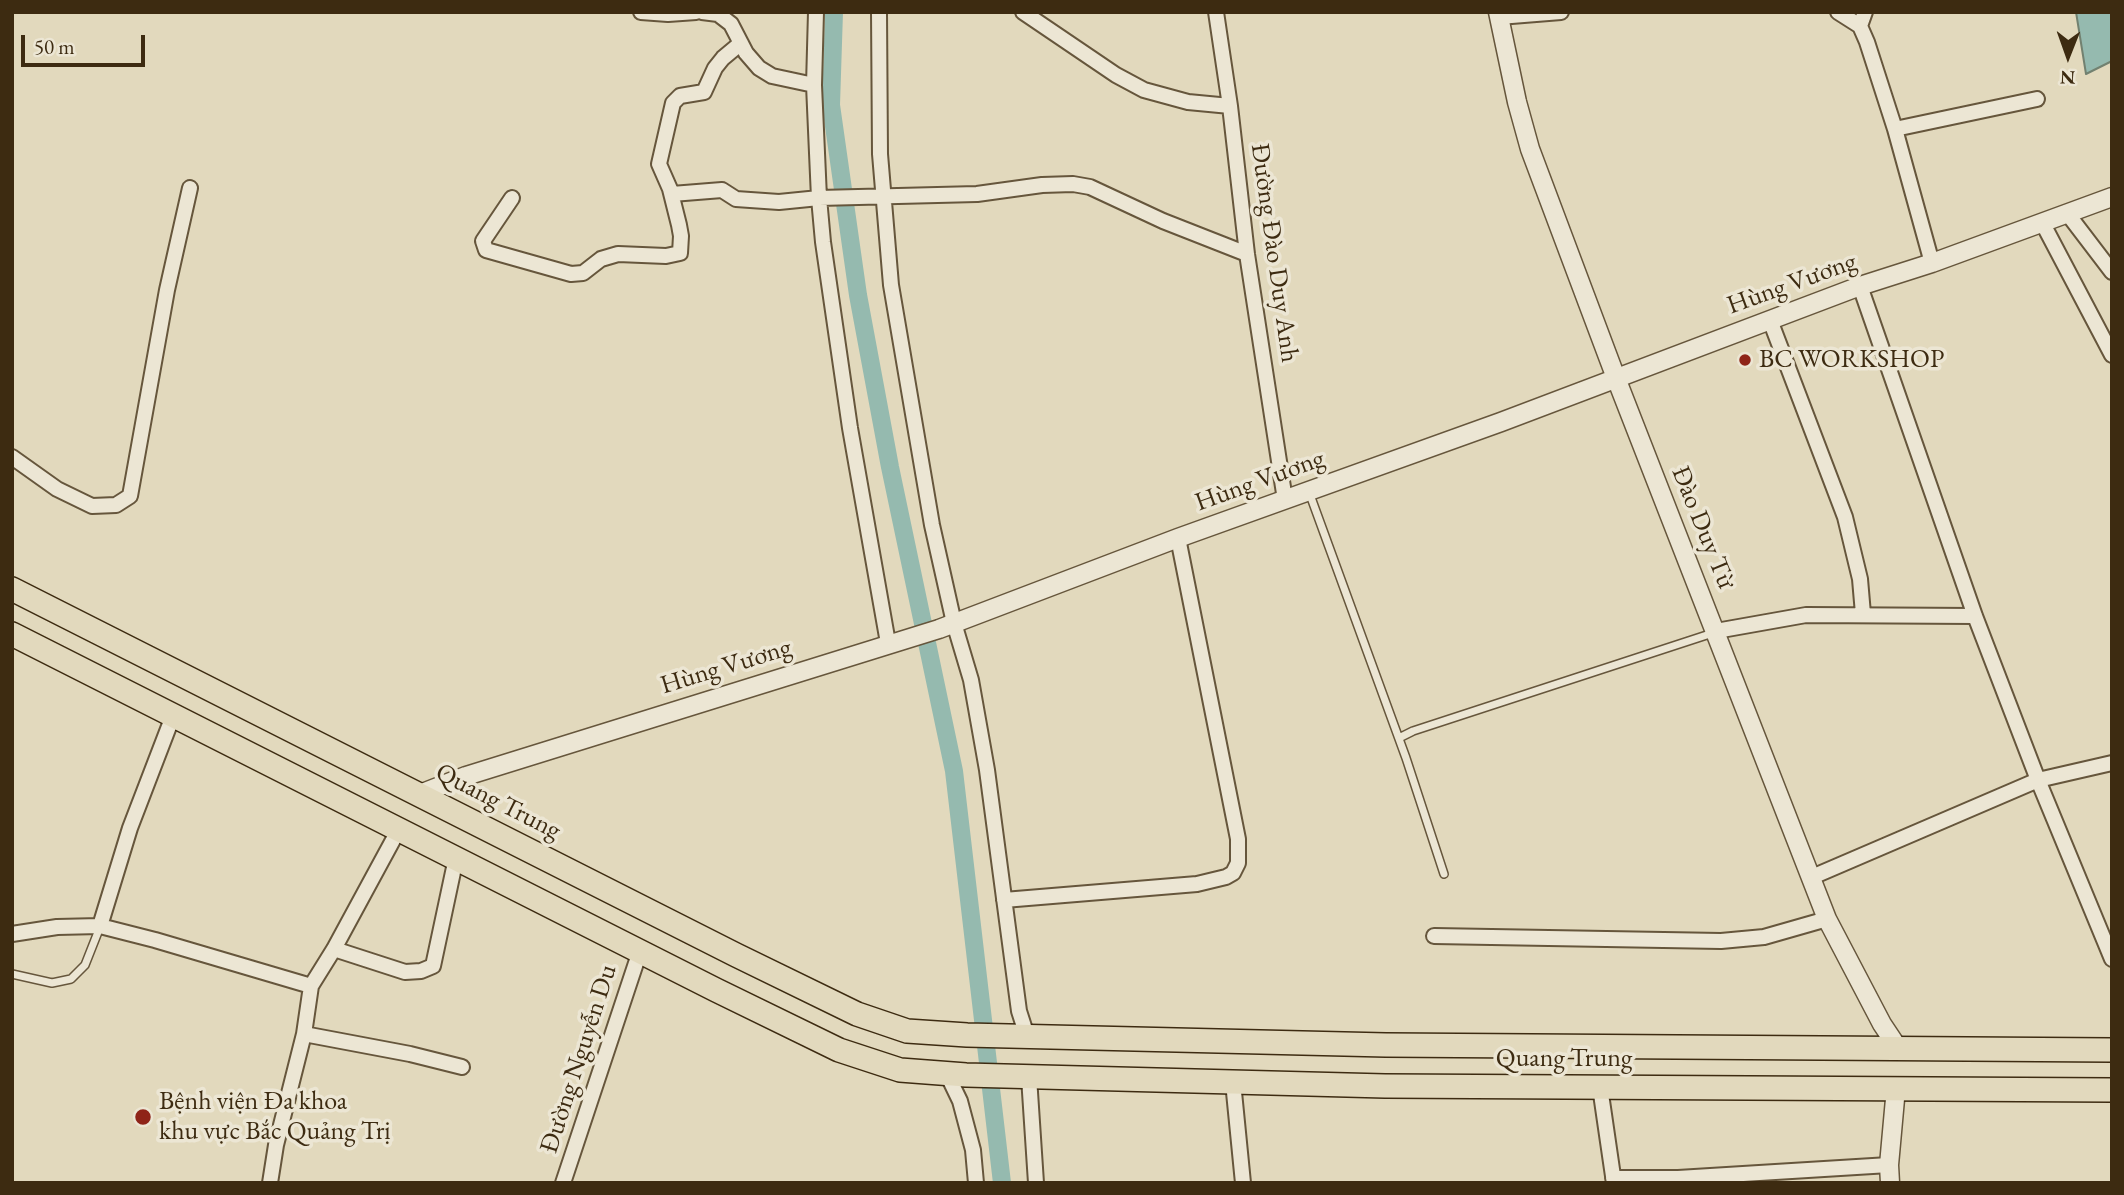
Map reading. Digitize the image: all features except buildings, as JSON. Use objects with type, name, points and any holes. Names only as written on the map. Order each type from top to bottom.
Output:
[{"type":"highway","name":"Quang Trung","points":[[12,589],[736,955],[857,1014],[907,1031],[968,1035],[1387,1045],[2112,1050]]},
{"type":"highway","points":[[12,634],[839,1050],[900,1070],[957,1075]]},
{"type":"highway","points":[[173,716],[191,680]]},
{"type":"highway","points":[[399,829],[420,794]]},
{"type":"highway","points":[[716,990],[736,955]]},
{"type":"highway","points":[[1385,1086],[1387,1045]]},
{"type":"highway","points":[[1896,1088],[1898,1048]]},
{"type":"highway","name":"Quang Trung","points":[[957,1075],[1385,1086],[2112,1090]]},
{"type":"street","points":[[641,12],[696,12]]},
{"type":"street","points":[[702,12],[718,14],[726,19],[753,62],[768,74],[814,85]]},
{"type":"street","points":[[816,12],[814,85],[823,242],[850,428],[893,642]]},
{"type":"street","points":[[879,12],[880,198],[891,285],[947,626],[971,680],[987,770],[1023,1036]]},
{"type":"street","points":[[1023,12],[1116,75],[1144,90],[1166,98],[1230,106]]},
{"type":"street","name":"Đường Đào Duy Anh","points":[[1216,12],[1247,254],[1284,500]]},
{"type":"street","points":[[1499,15],[1561,12]]},
{"type":"street","points":[[1838,12],[1862,19],[1932,263]]},
{"type":"street","name":"Đào Duy Từ","points":[[1499,15],[1530,149],[1616,379],[1827,919],[1882,1024],[1898,1048]]},
{"type":"street","points":[[512,198],[483,241],[484,248],[571,274],[583,273],[601,259],[611,256],[666,256],[680,253],[681,236],[672,194],[659,164],[673,103],[680,96],[704,92],[715,68],[741,43]]},
{"type":"street","points":[[1895,129],[2037,99]]},
{"type":"street","points":[[672,194],[722,190],[736,199],[779,202],[822,198],[977,194],[1042,185],[1073,184],[1101,191],[1247,254]]},
{"type":"street","points":[[12,457],[57,489],[92,506],[116,505],[130,496],[167,290],[190,187]]},
{"type":"street","name":"Hùng Vương","points":[[420,794],[441,784],[947,626],[1860,286],[1932,263],[2112,197]]},
{"type":"street","points":[[2067,212],[2112,272]]},
{"type":"street","points":[[2042,222],[2112,355]]},
{"type":"street","points":[[1860,286],[1975,616],[2038,780],[2112,959]]},
{"type":"street","points":[[1770,320],[1844,517],[1859,572],[1863,614]]},
{"type":"street","points":[[1004,900],[1197,884],[1226,877],[1233,873],[1238,863],[1238,839],[1178,538]]},
{"type":"street","points":[[1716,631],[1806,615],[1975,616]]},
{"type":"street","points":[[100,926],[130,828],[173,716]]},
{"type":"street","points":[[1812,877],[2038,780],[2112,764]]},
{"type":"street","points":[[270,1183],[276,1144],[304,1034],[311,986],[399,829]]},
{"type":"street","points":[[334,949],[405,972],[421,971],[433,966],[456,858]]},
{"type":"street","points":[[1434,936],[1734,940],[1764,937],[1827,919]]},
{"type":"street","points":[[12,934],[57,927],[100,926],[311,986]]},
{"type":"street","name":"Đường Nguyễn Du","points":[[564,1183],[640,951]]},
{"type":"street","points":[[304,1034],[410,1054],[462,1068]]},
{"type":"street","points":[[957,1075],[960,1101],[974,1150],[976,1183]]},
{"type":"street","points":[[1023,1077],[1036,1183]]},
{"type":"street","points":[[1233,1082],[1242,1183]]},
{"type":"street","points":[[1600,1087],[1613,1180],[1890,1174],[1896,1088]]},
{"type":"lane","points":[[1308,492],[1399,738],[1444,874]]},
{"type":"lane","points":[[1399,738],[1413,731],[1716,631]]},
{"type":"lane","points":[[12,974],[52,983],[71,979],[85,965],[100,926]]},
{"type":"water","points":[[2076,12],[2112,12],[2112,61],[2086,74]]},
{"type":"waterway","points":[[834,12],[831,105],[858,295],[890,467],[954,771],[1002,1183]]},
{"type":"place","name":"BC WORKSHOP","points":[[1745,360]]},
{"type":"place","name":"Bệnh viện Đa khoa khu vực Bắc Quảng Trị","points":[[143,1117]]}]
